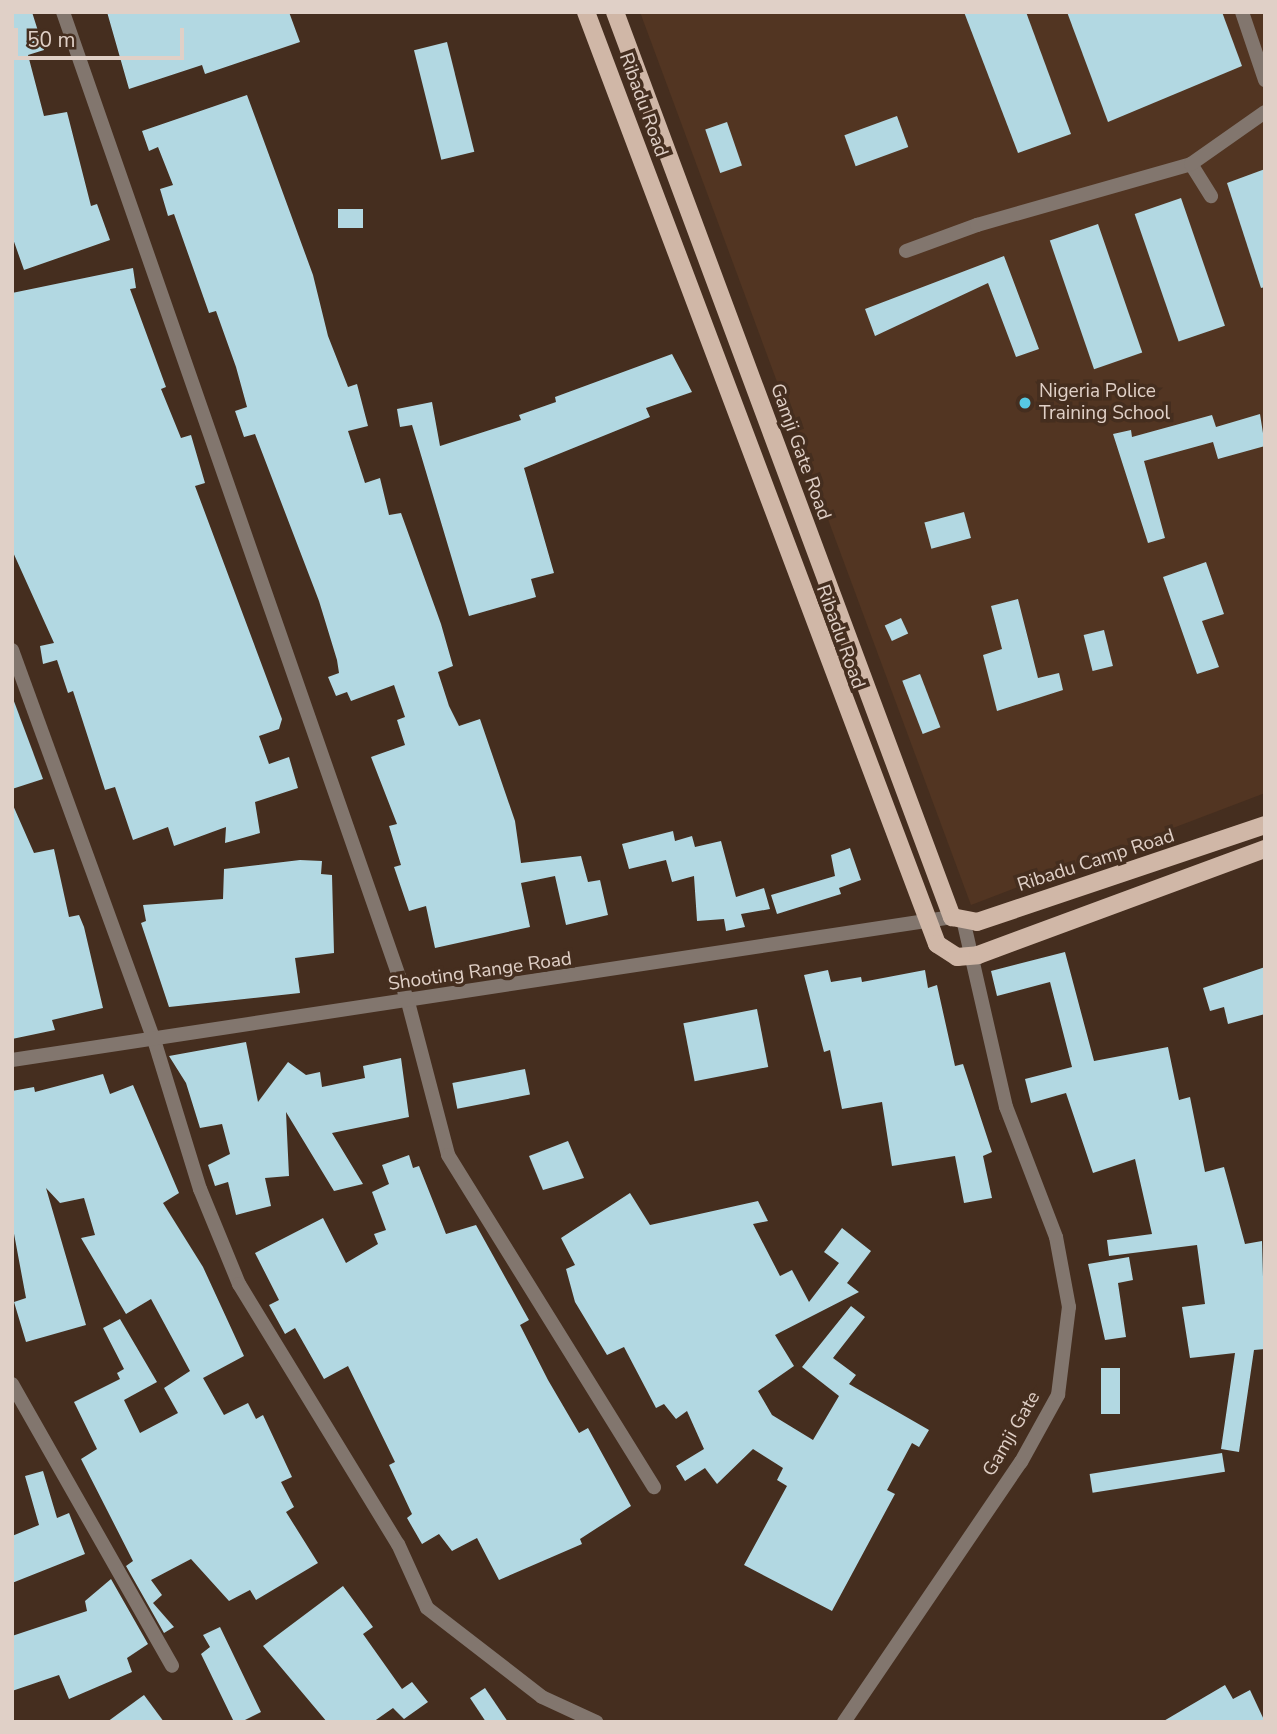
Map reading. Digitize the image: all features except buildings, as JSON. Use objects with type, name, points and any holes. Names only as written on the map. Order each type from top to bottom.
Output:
[{"type":"main road","name":"Ribadu Road","points":[[586,12],[925,926],[946,952],[972,957]]},
{"type":"main road","name":"Gamji Gate Road","points":[[615,12],[954,915]]},
{"type":"main road","name":"Ribadu Camp Road","points":[[954,915],[1265,825]]},
{"type":"main road","points":[[972,957],[1265,849]]},
{"type":"street","points":[[63,12],[408,1002],[448,1155],[654,1487]]},
{"type":"street","points":[[1242,12],[1265,80]]},
{"type":"street","points":[[906,251],[1191,164],[1265,112]]},
{"type":"street","points":[[1191,164],[1211,196]]},
{"type":"street","points":[[12,650],[155,1043],[200,1189],[239,1284],[398,1544],[428,1608],[542,1697],[596,1722]]},
{"type":"street","name":"Shooting Range Road","points":[[12,1060],[155,1043],[408,1002],[925,926],[954,915]]},
{"type":"street","name":"Gamji Gate","points":[[844,1722],[1021,1462],[1058,1395],[1069,1307],[1056,1237],[1006,1107],[972,957],[954,915]]},
{"type":"street","points":[[12,1384],[172,1666]]},
{"type":"shaded area","name":"Nigeria Police Training School","points":[[640,12],[1265,12],[1265,793],[971,905]]},
{"type":"place","name":"Nigeria Police Training School","points":[[1025,403]]}]
